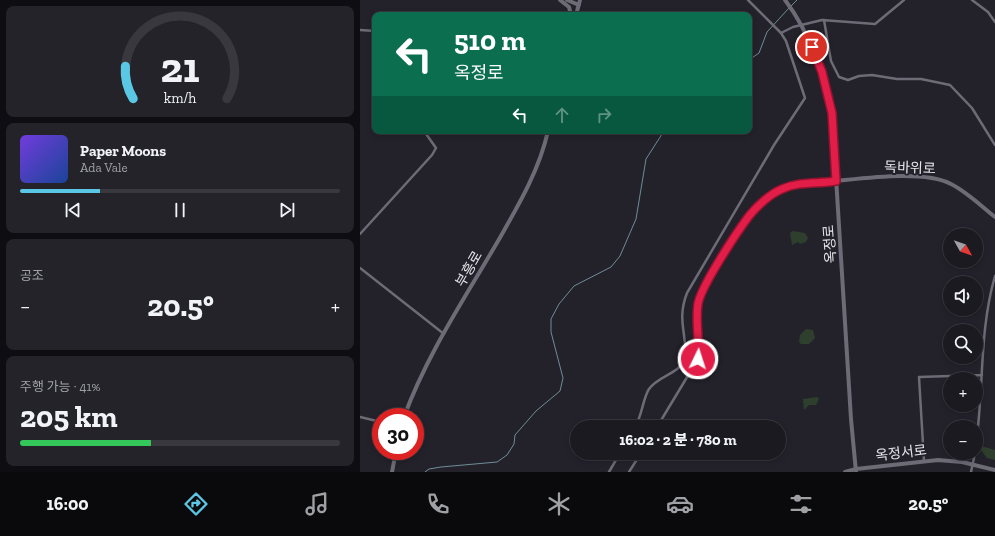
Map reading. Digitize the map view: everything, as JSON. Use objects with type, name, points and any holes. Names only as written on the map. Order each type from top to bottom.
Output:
[{"type":"main road","points":[[560,0],[569,7],[570,12]]},
{"type":"main road","points":[[567,0],[579,2],[577,12]]},
{"type":"main road","name":"옥정로","points":[[786,1],[801,23],[822,72],[832,113],[851,419],[856,471]]},
{"type":"main road","name":"부흥로","points":[[407,408],[412,393],[444,334],[530,183],[547,134]]},
{"type":"main road","name":"독바위로","points":[[836,181],[889,177],[933,177],[951,184],[995,217]]},
{"type":"main road","points":[[392,472],[394,460]]},
{"type":"main road","name":"옥정서로","points":[[845,472],[924,461],[946,460],[973,464],[995,470]]},
{"type":"street","points":[[639,420],[649,389],[682,366],[685,360],[681,320],[682,306],[687,294],[774,145],[805,98],[789,47],[780,32],[748,0]]},
{"type":"street","points":[[780,32],[801,23],[824,20],[875,24],[904,0]]},
{"type":"street","points":[[972,0],[984,8],[995,22]]},
{"type":"street","points":[[824,20],[831,61],[837,75],[842,79],[848,80],[868,74],[897,79],[922,79],[946,83],[955,89],[972,108],[995,145]]},
{"type":"street","points":[[360,30],[372,31]]},
{"type":"street","points":[[360,234],[432,155],[436,148],[426,134]]},
{"type":"street","points":[[661,420],[698,359],[700,348],[697,318],[701,294],[750,216],[766,200],[782,189],[798,184],[836,181]]},
{"type":"street","points":[[360,268],[444,334]]},
{"type":"street","points":[[982,372],[985,324],[995,276]]},
{"type":"street","points":[[924,461],[919,377],[943,376]]},
{"type":"street","points":[[360,417],[372,420]]},
{"type":"street","points":[[609,472],[616,460]]},
{"type":"street","points":[[630,472],[637,460]]},
{"type":"street","points":[[971,472],[974,460]]},
{"type":"street","points":[[882,467],[883,472]]},
{"type":"green space","points":[[793,231],[805,233],[808,238],[806,242],[800,244],[798,242],[792,245],[790,233]]},
{"type":"green space","points":[[806,329],[813,330],[815,338],[809,344],[801,344],[799,342],[800,335]]},
{"type":"green space","points":[[817,397],[819,399],[816,405],[809,405],[804,410],[803,399]]},
{"type":"green space","points":[[983,447],[995,450],[995,460],[987,458],[983,453]]},
{"type":"waterway","points":[[791,6],[797,0]]},
{"type":"waterway","points":[[752,58],[759,53],[767,32],[789,8]]},
{"type":"waterway","points":[[425,472],[429,469],[441,467],[497,462],[507,455],[514,444],[515,435],[536,411],[560,391],[563,378],[551,332],[551,319],[559,304],[574,286],[611,267],[620,256],[636,219],[646,159],[662,134]]},
{"type":"route","points":[[698,359],[700,348],[697,318],[698,303],[701,294],[728,248],[750,216],[766,200],[782,189],[798,184],[836,181],[832,113],[822,72],[812,47]]}]
